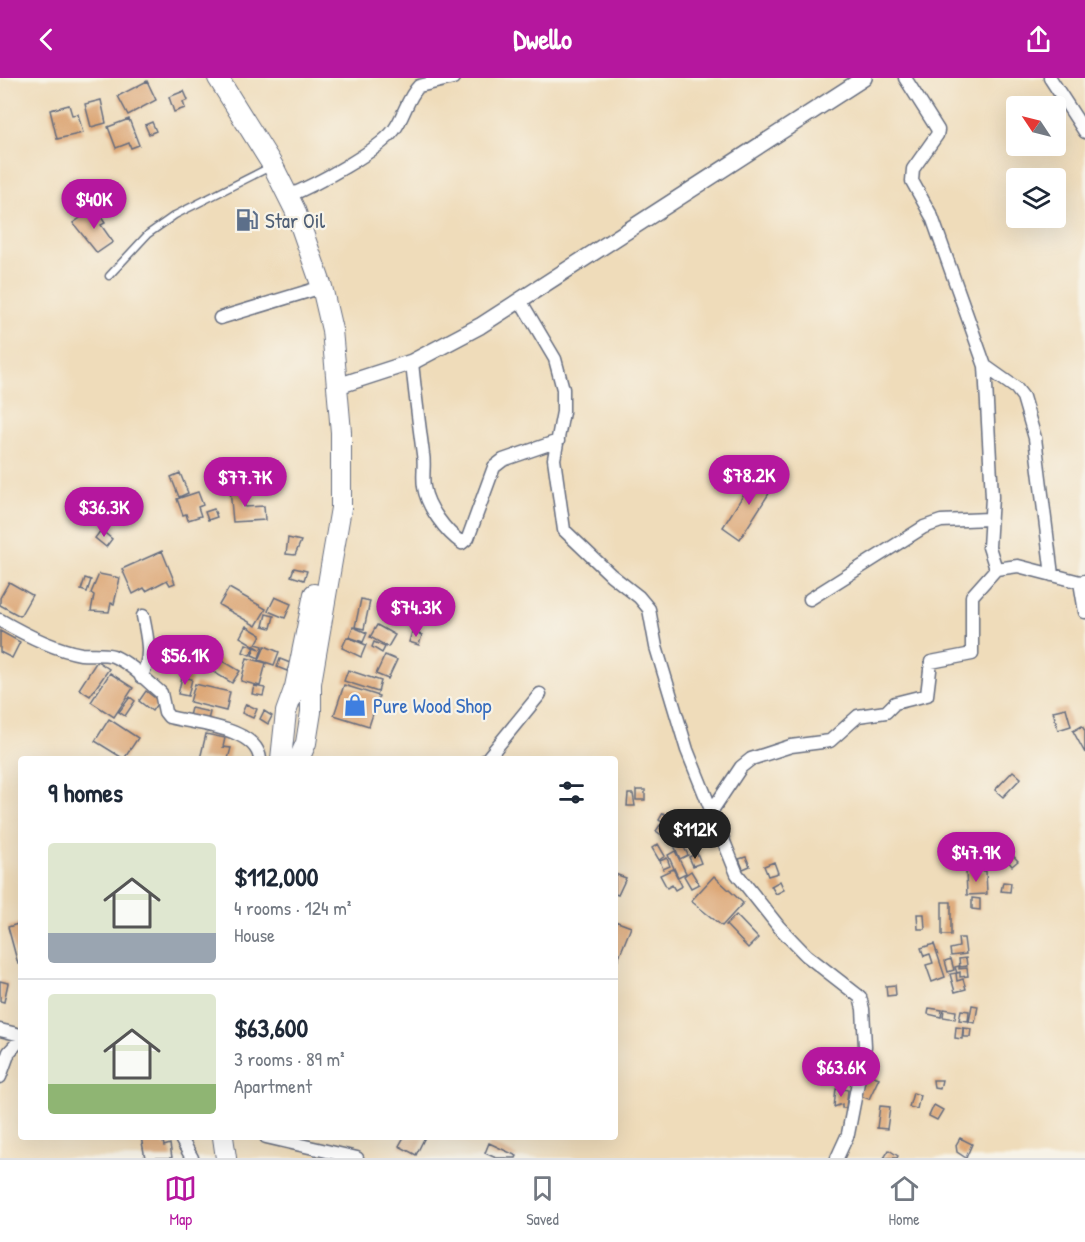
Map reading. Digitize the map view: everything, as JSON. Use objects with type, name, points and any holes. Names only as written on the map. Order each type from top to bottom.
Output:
[{"type":"highway","points":[[218,78],[273,166],[288,196],[310,250],[332,330],[341,432],[341,508],[311,683],[311,712],[306,743],[300,756]]},
{"type":"highway","points":[[281,756],[286,712],[295,687],[340,477]]},
{"type":"highway","points":[[223,1140],[226,1158]]},
{"type":"street","points":[[288,196],[318,183],[382,143],[401,120],[419,86],[453,78]]},
{"type":"street","points":[[338,386],[412,362],[446,345],[520,300],[864,78]]},
{"type":"street","points":[[904,78],[938,130],[937,135],[913,169],[913,186],[932,217],[985,366],[992,497],[988,547],[996,569]]},
{"type":"street","points":[[1050,78],[1085,132]]},
{"type":"street","points":[[219,318],[322,287]]},
{"type":"street","points":[[520,300],[555,359],[563,401],[554,459],[564,530],[611,575],[639,597],[649,609],[656,647],[687,750],[713,809],[737,874],[806,955],[860,997],[865,1046],[848,1134],[837,1158]]},
{"type":"street","points":[[412,362],[424,457],[424,487],[431,506],[444,525],[462,543],[468,538],[494,467],[503,460],[558,441]]},
{"type":"street","points":[[985,366],[1016,388],[1023,397],[1035,438],[1052,575]]},
{"type":"street","points":[[810,598],[924,527],[940,521],[989,519]]},
{"type":"street","points":[[713,809],[741,767],[751,759],[791,746],[830,741],[858,716],[886,712],[895,703],[927,695],[932,662],[972,654],[972,596],[996,569],[1018,566],[1083,581],[1085,612]]},
{"type":"street","points":[[141,677],[150,653],[143,616]]},
{"type":"street","points":[[0,620],[59,648],[79,653],[113,656],[162,694],[165,712],[169,717],[238,733],[251,741],[258,749],[259,756]]},
{"type":"street","points":[[489,756],[540,694]]},
{"type":"street","points":[[0,1030],[18,1036]]},
{"type":"street","points":[[0,1077],[9,1052],[18,1041]]},
{"type":"street","points":[[182,1140],[192,1158]]},
{"type":"street","points":[[279,1140],[357,1158]]},
{"type":"lane","points":[[109,276],[148,234],[175,215],[273,166]]},
{"type":"building","points":[[147,81],[156,100],[128,115],[118,96]]},
{"type":"building","points":[[184,91],[188,100],[183,102],[185,108],[174,112],[169,97]]},
{"type":"building","points":[[101,100],[106,123],[91,127],[85,104]]},
{"type":"building","points":[[69,105],[72,115],[78,114],[83,133],[57,139],[50,110]]},
{"type":"building","points":[[129,119],[139,145],[131,148],[129,143],[116,148],[108,127]]},
{"type":"building","points":[[152,122],[156,131],[149,134],[145,125]]},
{"type":"building","points":[[95,208],[105,223],[101,225],[113,242],[97,253],[73,223]]},
{"type":"building","points":[[758,472],[775,484],[740,539],[723,527]]},
{"type":"building","points":[[180,473],[188,493],[179,497],[171,477]]},
{"type":"building","points":[[244,488],[245,507],[264,506],[265,520],[233,522],[230,489]]},
{"type":"building","points":[[198,492],[203,505],[198,507],[201,516],[188,520],[186,514],[183,515],[177,499]]},
{"type":"building","points":[[214,509],[217,517],[208,520],[205,512]]},
{"type":"building","points":[[101,530],[112,539],[106,547],[95,538]]},
{"type":"building","points":[[288,538],[301,541],[295,555],[286,554]]},
{"type":"building","points":[[162,551],[175,583],[170,585],[167,580],[146,591],[144,588],[133,594],[122,569]]},
{"type":"building","points":[[294,568],[307,571],[304,580],[291,576]]},
{"type":"building","points":[[99,574],[120,578],[114,604],[111,603],[109,612],[91,611],[94,595],[91,593]]},
{"type":"building","points":[[85,578],[91,580],[87,592],[81,590]]},
{"type":"building","points":[[9,582],[32,595],[20,616],[0,605],[0,598]]},
{"type":"building","points":[[229,588],[266,609],[256,626],[219,605]]},
{"type":"building","points":[[275,597],[291,604],[285,618],[268,611]]},
{"type":"building","points":[[361,599],[370,601],[364,629],[355,627]]},
{"type":"building","points":[[266,614],[274,616],[271,628],[263,626]]},
{"type":"building","points":[[377,625],[395,635],[388,647],[370,637]]},
{"type":"building","points":[[246,626],[261,635],[256,644],[263,646],[259,658],[252,655],[255,647],[260,649],[240,637]]},
{"type":"building","points":[[353,627],[367,633],[363,642],[349,637]]},
{"type":"building","points":[[0,631],[20,642],[12,658],[0,652]]},
{"type":"building","points":[[412,632],[422,635],[419,645],[409,642]]},
{"type":"building","points":[[347,637],[366,645],[361,657],[342,648]]},
{"type":"building","points":[[374,642],[385,647],[382,653],[372,647]]},
{"type":"building","points":[[246,644],[254,647],[250,655],[243,652]]},
{"type":"building","points":[[265,646],[279,652],[274,665],[259,660]]},
{"type":"building","points":[[208,652],[240,671],[232,683],[200,664]]},
{"type":"building","points":[[385,655],[397,660],[388,679],[376,674]]},
{"type":"building","points":[[247,658],[266,663],[260,686],[241,681]]},
{"type":"building","points":[[280,659],[290,663],[287,671],[277,667]]},
{"type":"building","points":[[97,661],[109,669],[90,696],[79,689]]},
{"type":"building","points":[[348,670],[381,681],[378,692],[344,681]]},
{"type":"building","points":[[110,673],[133,688],[114,717],[91,702]]},
{"type":"building","points":[[182,677],[192,679],[188,696],[178,694]]},
{"type":"building","points":[[195,684],[230,692],[226,711],[190,702]]},
{"type":"building","points":[[344,685],[379,696],[369,726],[334,715]]},
{"type":"building","points":[[254,686],[265,688],[263,696],[252,694]]},
{"type":"building","points":[[146,691],[159,701],[152,711],[139,701]]},
{"type":"building","points":[[130,697],[135,701],[125,716],[119,712]]},
{"type":"building","points":[[246,704],[257,709],[253,718],[242,713]]},
{"type":"building","points":[[191,708],[210,712],[207,724],[188,720]]},
{"type":"building","points":[[1066,708],[1071,726],[1058,730],[1053,711]]},
{"type":"building","points":[[264,711],[272,716],[268,724],[260,719]]},
{"type":"building","points":[[109,719],[138,738],[126,756],[119,756],[95,741]]},
{"type":"building","points":[[1082,726],[1085,731],[1085,753],[1073,731]]},
{"type":"building","points":[[206,734],[225,738],[223,747],[231,748],[229,756],[201,756]]},
{"type":"building","points":[[1013,771],[1021,778],[1003,797],[995,790]]},
{"type":"building","points":[[636,790],[645,790],[645,800],[636,800]]},
{"type":"building","points":[[628,794],[633,794],[635,806],[627,806]]},
{"type":"building","points":[[663,813],[673,819],[668,826],[659,820]]},
{"type":"building","points":[[660,825],[667,830],[663,836],[656,831]]},
{"type":"building","points":[[680,840],[688,855],[680,859],[673,843]]},
{"type":"building","points":[[658,844],[665,856],[659,860],[652,848]]},
{"type":"building","points":[[1006,848],[1018,861],[1012,866],[1001,853]]},
{"type":"building","points":[[675,851],[686,873],[678,877],[668,855]]},
{"type":"building","points":[[697,853],[701,863],[693,866],[689,857]]},
{"type":"building","points":[[746,857],[750,866],[743,869],[739,859]]},
{"type":"building","points":[[667,858],[670,866],[663,869],[660,861]]},
{"type":"building","points":[[774,862],[778,873],[768,876],[764,866]]},
{"type":"building","points":[[673,869],[682,886],[675,890],[672,885],[667,888],[660,875]]},
{"type":"building","points":[[691,871],[699,884],[691,888],[684,876]]},
{"type":"building","points":[[966,871],[986,871],[987,894],[967,895]]},
{"type":"building","points":[[618,875],[626,878],[618,895]]},
{"type":"building","points":[[714,876],[743,903],[722,926],[691,901]]},
{"type":"building","points":[[780,881],[784,890],[776,894],[771,886]]},
{"type":"building","points":[[1003,882],[1011,883],[1010,892],[1001,891]]},
{"type":"building","points":[[972,898],[980,899],[980,910],[972,909]]},
{"type":"building","points":[[942,902],[951,902],[951,935],[942,935]]},
{"type":"building","points":[[917,914],[924,914],[925,929],[918,929]]},
{"type":"building","points":[[736,915],[758,938],[748,948],[726,925]]},
{"type":"building","points":[[618,922],[631,927],[618,960]]},
{"type":"building","points":[[18,924],[18,964],[8,927]]},
{"type":"building","points":[[958,938],[964,938],[966,954],[951,956],[950,949],[959,947]]},
{"type":"building","points":[[934,944],[945,977],[932,982],[926,965],[933,963],[930,954],[924,956],[921,948]]},
{"type":"building","points":[[966,958],[967,966],[960,967],[959,959]]},
{"type":"building","points":[[951,959],[954,970],[948,972],[945,961]]},
{"type":"building","points":[[959,966],[959,969],[967,968],[968,976],[960,977],[960,972],[957,973],[955,967]]},
{"type":"building","points":[[956,973],[957,981],[963,979],[966,989],[955,992],[950,974]]},
{"type":"building","points":[[0,981],[8,983],[4,1002],[0,1001]]},
{"type":"building","points":[[895,985],[896,995],[887,996],[886,986]]},
{"type":"building","points":[[972,1005],[978,1006],[975,1023],[969,1022]]},
{"type":"building","points":[[929,1008],[942,1010],[941,1017],[928,1014]]},
{"type":"building","points":[[944,1009],[956,1011],[955,1019],[943,1017]]},
{"type":"building","points":[[961,1010],[969,1011],[968,1021],[959,1020]]},
{"type":"building","points":[[956,1027],[963,1028],[962,1039],[955,1038]]},
{"type":"building","points":[[964,1028],[971,1029],[970,1037],[964,1037]]},
{"type":"building","points":[[866,1073],[879,1078],[869,1099],[858,1095]]},
{"type":"building","points":[[933,1080],[942,1080],[940,1089],[934,1088]]},
{"type":"building","points":[[836,1089],[841,1090],[841,1093],[843,1089],[848,1090],[846,1108],[842,1108],[842,1104],[834,1107]]},
{"type":"building","points":[[913,1093],[920,1095],[917,1109],[909,1107]]},
{"type":"building","points":[[934,1105],[943,1110],[937,1120],[929,1116]]},
{"type":"building","points":[[880,1106],[890,1107],[887,1129],[877,1128]]},
{"type":"building","points":[[960,1138],[972,1144],[966,1158],[957,1152],[956,1145]]},
{"type":"building","points":[[142,1140],[163,1140],[164,1146],[170,1144],[172,1158],[145,1158]]},
{"type":"building","points":[[402,1140],[424,1140],[416,1155],[399,1146]]},
{"type":"building","points":[[489,1143],[517,1156],[516,1158],[496,1158],[485,1153]]},
{"type":"building","points":[[889,1150],[898,1156],[897,1158],[884,1158]]},
{"type":"place","name":"Star Oil","points":[[247,220]]},
{"type":"place","name":"Pure Wood Shop","points":[[355,705]]}]
